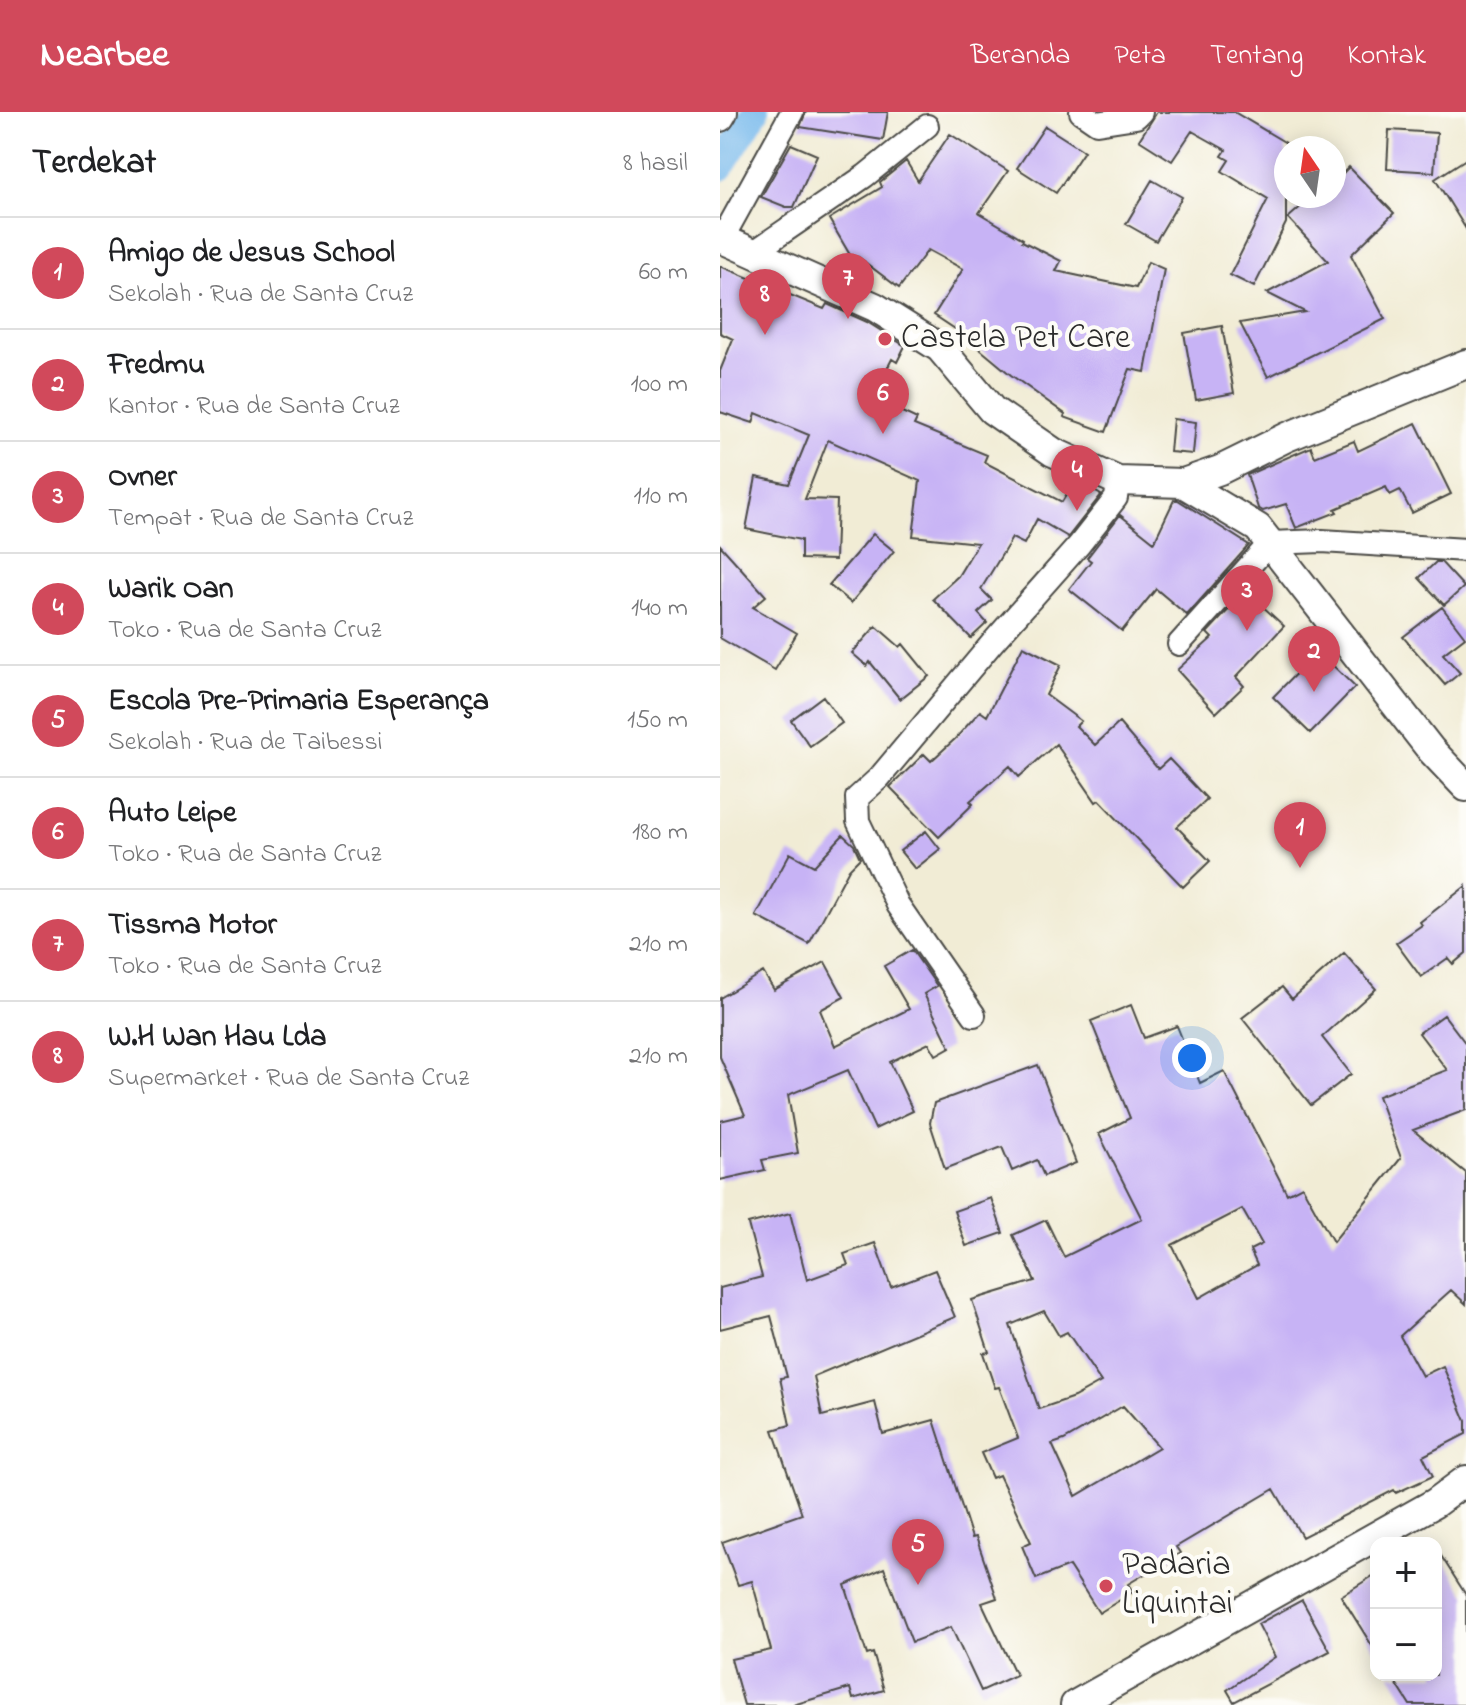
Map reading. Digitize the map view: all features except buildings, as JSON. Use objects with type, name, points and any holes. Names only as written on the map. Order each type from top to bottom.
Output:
[{"type":"street","points":[[792,112],[721,238],[875,307],[940,348],[992,410],[1053,452],[1118,481],[1183,483],[1466,364]]},
{"type":"street","points":[[1081,112],[1097,123],[1136,117],[1141,112]]},
{"type":"street","points":[[754,252],[865,176],[927,128]]},
{"type":"street","points":[[974,1015],[898,905],[858,821],[857,798],[879,778],[1079,545],[1116,498],[1118,481]]},
{"type":"street","points":[[1183,483],[1258,528],[1431,750],[1466,787]]},
{"type":"street","points":[[1179,644],[1270,543],[1322,541],[1466,550]]},
{"type":"street","points":[[1075,1705],[1435,1503],[1466,1480]]},
{"type":"waterway","points":[[720,167],[755,112]]},
{"type":"place","name":"Tissma Motor","points":[[848,319]]},
{"type":"place","name":"W.H Wan Hau Lda","points":[[765,335]]},
{"type":"place","name":"Castela Pet Care","points":[[885,339]]},
{"type":"place","name":"Auto Leipe","points":[[883,434]]},
{"type":"place","name":"Warik Oan","points":[[1077,511]]},
{"type":"place","name":"Ovner","points":[[1247,631]]},
{"type":"place","name":"Fredmu","points":[[1314,692]]},
{"type":"place","name":"Amigo de Jesus School","points":[[1300,868]]},
{"type":"place","name":"Escola Pre-Primaria Esperança","points":[[918,1585]]},
{"type":"place","name":"Padaria Liquintai","points":[[1106,1586]]}]
